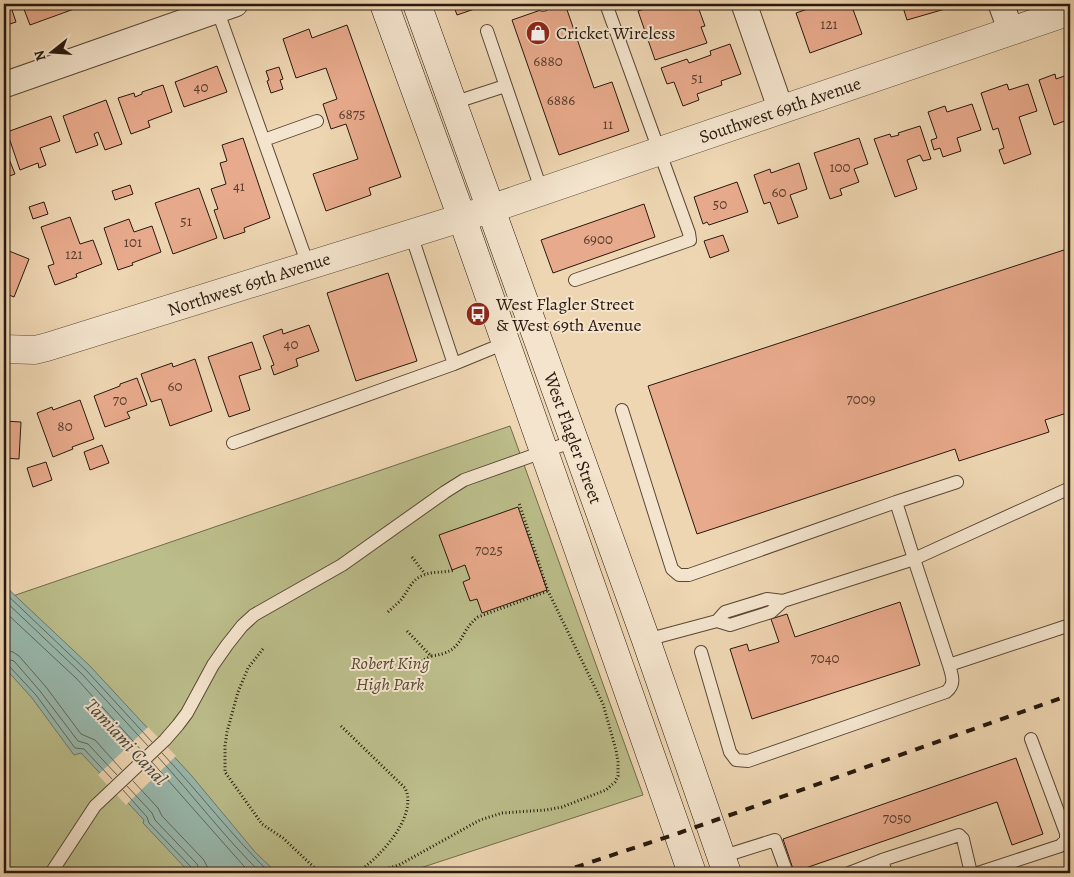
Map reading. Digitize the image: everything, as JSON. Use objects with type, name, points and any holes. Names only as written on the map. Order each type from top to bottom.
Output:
[{"type":"main road","name":"West Flagler Street","points":[[384,4],[545,451],[692,873]]},
{"type":"main road","name":"West Flagler Street","points":[[417,4],[646,640],[724,865]]},
{"type":"main road","name":"Southwest 69th Avenue","points":[[490,209],[1070,11]]},
{"type":"main road","name":"Northwest 69th Avenue","points":[[5,349],[35,350],[48,347],[490,209]]},
{"type":"main road","points":[[599,606],[630,596]]},
{"type":"street","points":[[744,4],[781,110]]},
{"type":"street","points":[[1001,4],[1011,31]]},
{"type":"street","points":[[4,85],[223,6]]},
{"type":"lane","points":[[575,280],[690,240],[689,232],[606,4]]},
{"type":"lane","points":[[223,6],[264,140],[308,265]]},
{"type":"lane","points":[[487,31],[542,192]]},
{"type":"lane","points":[[453,104],[505,86]]},
{"type":"lane","points":[[264,140],[317,121]]},
{"type":"lane","points":[[411,234],[454,364]]},
{"type":"lane","points":[[233,443],[505,344]]},
{"type":"lane","points":[[622,410],[672,569],[679,575],[689,575],[957,482]]},
{"type":"lane","points":[[51,873],[95,806],[165,740],[178,725],[187,713],[213,665],[242,626],[254,616],[349,561],[464,480],[574,441]]},
{"type":"lane","points":[[646,640],[716,621],[730,625],[771,612],[782,601],[914,559],[1070,488]]},
{"type":"lane","points":[[701,652],[730,752],[736,760],[748,761],[946,692],[951,688],[953,681],[949,665],[896,502]]},
{"type":"lane","points":[[949,665],[1070,625]]},
{"type":"lane","points":[[978,873],[1060,846],[1066,840],[1066,833],[1031,738]]},
{"type":"lane","points":[[849,873],[882,860],[959,835],[963,839],[971,873]]},
{"type":"lane","points":[[724,865],[775,840],[788,873]]},
{"type":"lane","points":[[882,860],[886,873]]},
{"type":"path","points":[[357,873],[399,865],[486,817],[502,813],[554,809],[606,790],[615,782],[618,776],[618,762],[603,704],[548,591],[519,503]]},
{"type":"path","points":[[412,557],[425,574]]},
{"type":"path","points":[[388,612],[401,600],[409,586],[425,574],[444,573],[455,570]]},
{"type":"path","points":[[409,668],[431,656],[448,653],[454,649],[472,622],[478,617],[548,591]]},
{"type":"path","points":[[407,631],[431,656]]},
{"type":"path","points":[[263,649],[248,668],[238,692],[227,732],[225,772],[262,824],[283,838],[320,873]]},
{"type":"path","points":[[341,726],[406,788],[409,800],[402,823],[396,834],[357,873]]},
{"type":"green space","name":"Robert King High Park","points":[[510,426],[643,795],[405,873],[4,873],[4,599]]},
{"type":"water","name":"Tamiami Canal","points":[[4,585],[90,666],[191,775],[255,852],[277,873],[190,873],[143,823],[144,820],[81,753],[74,755],[32,698],[4,667]]},
{"type":"pier","points":[[148,727],[176,756],[126,805],[98,775]]},
{"type":"building","points":[[4,4],[10,4],[16,22],[4,26]]},
{"type":"building","points":[[22,4],[72,4],[74,9],[30,25]]},
{"type":"building","points":[[453,4],[489,4],[457,15]]},
{"type":"building","points":[[558,4],[565,4],[594,88],[612,82],[629,131],[559,155],[512,20]]},
{"type":"building","points":[[660,4],[697,4],[705,26],[701,27],[707,43],[655,60],[638,11]]},
{"type":"building","points":[[822,4],[851,4],[862,34],[810,53],[796,13]]},
{"type":"building","points":[[902,4],[951,4],[952,7],[907,20]]},
{"type":"building","points":[[347,25],[401,177],[369,188],[371,195],[326,211],[313,174],[358,159],[346,124],[331,129],[323,104],[337,99],[326,68],[296,78],[283,39],[309,29],[312,38]]},
{"type":"building","points":[[730,44],[741,74],[721,81],[722,85],[697,94],[699,100],[683,106],[674,82],[667,84],[661,68],[687,59],[689,63],[711,55],[710,51]]},
{"type":"building","points":[[217,66],[227,92],[184,107],[175,82]]},
{"type":"building","points":[[279,67],[283,79],[280,80],[283,89],[271,93],[266,71]]},
{"type":"building","points":[[1055,74],[1056,79],[1070,74],[1070,119],[1054,125],[1039,80]]},
{"type":"building","points":[[1007,84],[1009,90],[1028,84],[1037,111],[1019,117],[1031,154],[1004,164],[999,150],[1004,148],[998,128],[993,130],[981,93]]},
{"type":"building","points":[[163,85],[172,112],[148,121],[150,127],[131,134],[118,98],[134,93],[135,97],[142,94],[142,92]]},
{"type":"building","points":[[106,100],[122,144],[105,150],[98,132],[94,134],[98,145],[76,153],[63,116]]},
{"type":"building","points":[[972,104],[981,130],[957,138],[961,151],[943,157],[940,148],[934,150],[931,140],[937,138],[928,112],[945,106],[947,112]]},
{"type":"building","points":[[51,116],[60,141],[40,148],[46,165],[39,168],[38,163],[20,170],[7,132]]},
{"type":"building","points":[[920,126],[931,159],[923,161],[920,155],[907,160],[917,189],[895,197],[874,139],[890,134],[891,137],[899,135],[898,133]]},
{"type":"building","points":[[243,138],[270,218],[244,228],[245,232],[224,239],[214,210],[218,209],[211,189],[226,184],[220,163],[227,161],[222,145]]},
{"type":"building","points":[[859,138],[868,164],[854,169],[859,182],[840,189],[842,195],[830,199],[814,153]]},
{"type":"building","points":[[9,159],[15,174],[4,178],[4,161]]},
{"type":"building","points":[[799,163],[807,189],[790,195],[798,217],[778,224],[770,202],[764,204],[754,175],[770,169],[771,173]]},
{"type":"building","points":[[737,182],[748,212],[709,225],[707,222],[703,224],[694,197]]},
{"type":"building","points":[[130,185],[133,194],[115,200],[112,191]]},
{"type":"building","points":[[199,188],[217,238],[173,254],[155,203]]},
{"type":"building","points":[[44,202],[48,214],[33,219],[29,207]]},
{"type":"building","points":[[644,204],[655,237],[553,273],[541,240]]},
{"type":"building","points":[[70,217],[80,244],[93,240],[102,264],[76,274],[77,277],[55,285],[48,266],[54,264],[41,227]]},
{"type":"building","points":[[129,219],[134,232],[152,226],[161,252],[118,270],[104,228]]},
{"type":"building","points":[[723,235],[729,251],[710,258],[704,241]]},
{"type":"building","points":[[1070,248],[1070,412],[1045,420],[1049,432],[959,461],[955,449],[697,534],[648,386]]},
{"type":"building","points":[[4,249],[29,259],[14,297],[4,293]]},
{"type":"building","points":[[388,273],[417,361],[356,381],[327,293]]},
{"type":"building","points":[[478,307],[482,318],[478,319],[474,309]]},
{"type":"building","points":[[309,325],[319,351],[296,359],[298,366],[274,375],[271,366],[274,365],[263,336],[282,329],[283,334]]},
{"type":"building","points":[[252,342],[261,369],[239,376],[250,410],[229,417],[208,357]]},
{"type":"building","points":[[195,359],[212,411],[170,426],[161,399],[151,402],[141,374],[172,363],[173,367]]},
{"type":"building","points":[[137,378],[147,405],[127,412],[130,418],[105,427],[94,396]]},
{"type":"building","points":[[80,400],[94,439],[72,447],[73,449],[53,457],[37,413],[52,407],[53,410]]},
{"type":"building","points":[[4,421],[21,422],[19,459],[4,458]]},
{"type":"building","points":[[102,445],[109,463],[90,470],[84,452]]},
{"type":"building","points":[[46,462],[52,480],[33,487],[27,468]]},
{"type":"building","points":[[518,507],[547,590],[482,613],[477,599],[470,601],[463,582],[470,579],[465,565],[452,570],[439,535]]},
{"type":"building","points":[[900,602],[920,665],[752,719],[730,649],[747,644],[749,651],[779,642],[771,619],[787,614],[795,637]]},
{"type":"building","points":[[1016,758],[1043,834],[1012,845],[997,802],[794,872],[783,839]]},
{"type":"railway","points":[[558,873],[679,833],[1070,695]]},
{"type":"place","name":"Cricket Wireless","points":[[538,33]]},
{"type":"place","name":"West Flagler Street & West 69th Avenue","points":[[478,314]]}]
